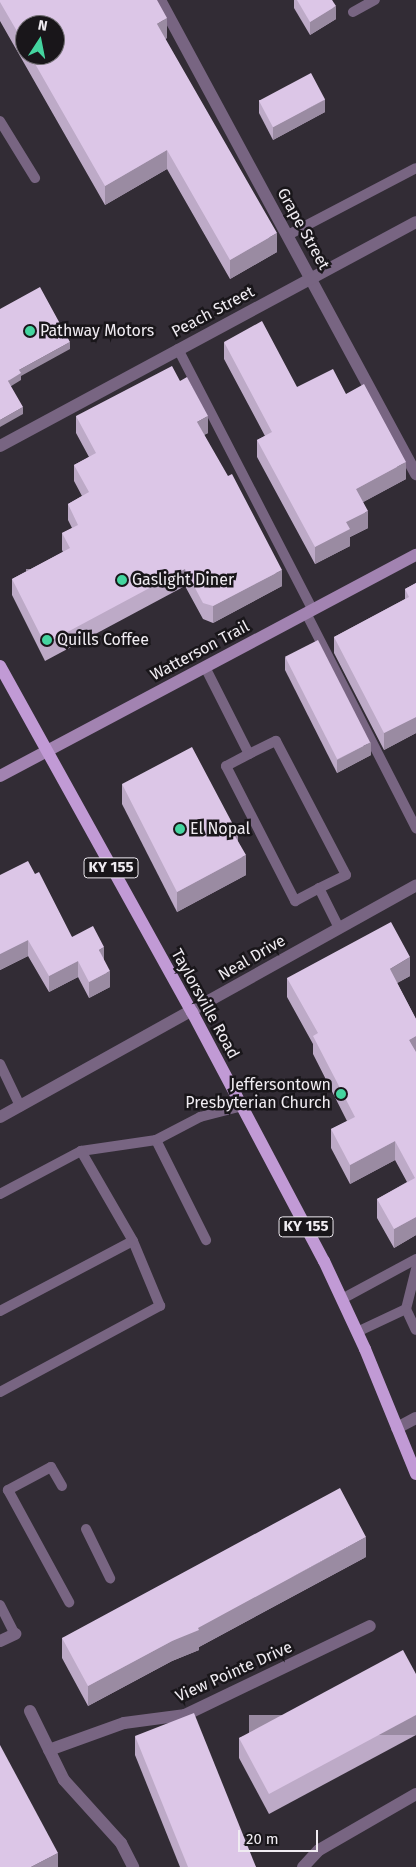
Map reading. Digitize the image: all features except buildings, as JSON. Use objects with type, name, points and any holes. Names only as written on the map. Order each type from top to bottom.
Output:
[{"type":"main road","name":"Watterson Trail","points":[[0,776],[44,750],[416,555]]},
{"type":"main road","name":"Taylorsville Road","points":[[0,666],[44,750],[192,1012],[342,1299],[416,1474]]},
{"type":"street","name":"Grape Street","points":[[160,0],[416,474]]},
{"type":"street","name":"Peach Street","points":[[0,446],[416,222]]},
{"type":"street","name":"Neal Drive","points":[[0,1117],[192,1012],[416,885]]},
{"type":"street","points":[[397,1428],[416,1418]]},
{"type":"street","name":"View Pointe Drive","points":[[49,1750],[124,1723],[185,1714],[370,1626]]},
{"type":"street","points":[[0,1641],[15,1634]]},
{"type":"street","points":[[30,1711],[64,1780],[121,1843],[133,1867]]},
{"type":"street","points":[[303,1867],[319,1850],[416,1794]]},
{"type":"lane","points":[[353,12],[375,0]]},
{"type":"lane","points":[[0,121],[35,178]]},
{"type":"lane","points":[[288,236],[416,168]]},
{"type":"lane","points":[[178,349],[416,828]]},
{"type":"lane","points":[[205,667],[250,754]]},
{"type":"lane","points":[[276,741],[346,875],[319,888],[295,901],[226,766],[276,741]]},
{"type":"lane","points":[[319,888],[339,928]]},
{"type":"lane","points":[[0,1064],[20,1106]]},
{"type":"lane","points":[[0,1194],[81,1151],[156,1140],[200,1117],[242,1106]]},
{"type":"lane","points":[[156,1140],[206,1240]]},
{"type":"lane","points":[[0,1392],[160,1306],[133,1241],[81,1151]]},
{"type":"lane","points":[[0,1311],[133,1241]]},
{"type":"lane","points":[[342,1299],[416,1259]]},
{"type":"lane","points":[[416,1269],[406,1309],[416,1330]]},
{"type":"lane","points":[[357,1332],[406,1309]]},
{"type":"lane","points":[[62,1486],[51,1467],[8,1490],[69,1602]]},
{"type":"lane","points":[[86,1529],[110,1578]]},
{"type":"lane","points":[[0,1605],[15,1634]]},
{"type":"place","name":"Pathway Motors","points":[[30,331]]},
{"type":"place","name":"Gaslight Diner","points":[[122,580]]},
{"type":"place","name":"Quills Coffee","points":[[47,640]]},
{"type":"place","name":"El Nopal","points":[[180,829]]},
{"type":"place","name":"Jeffersontown Presbyterian Church","points":[[341,1094]]}]
